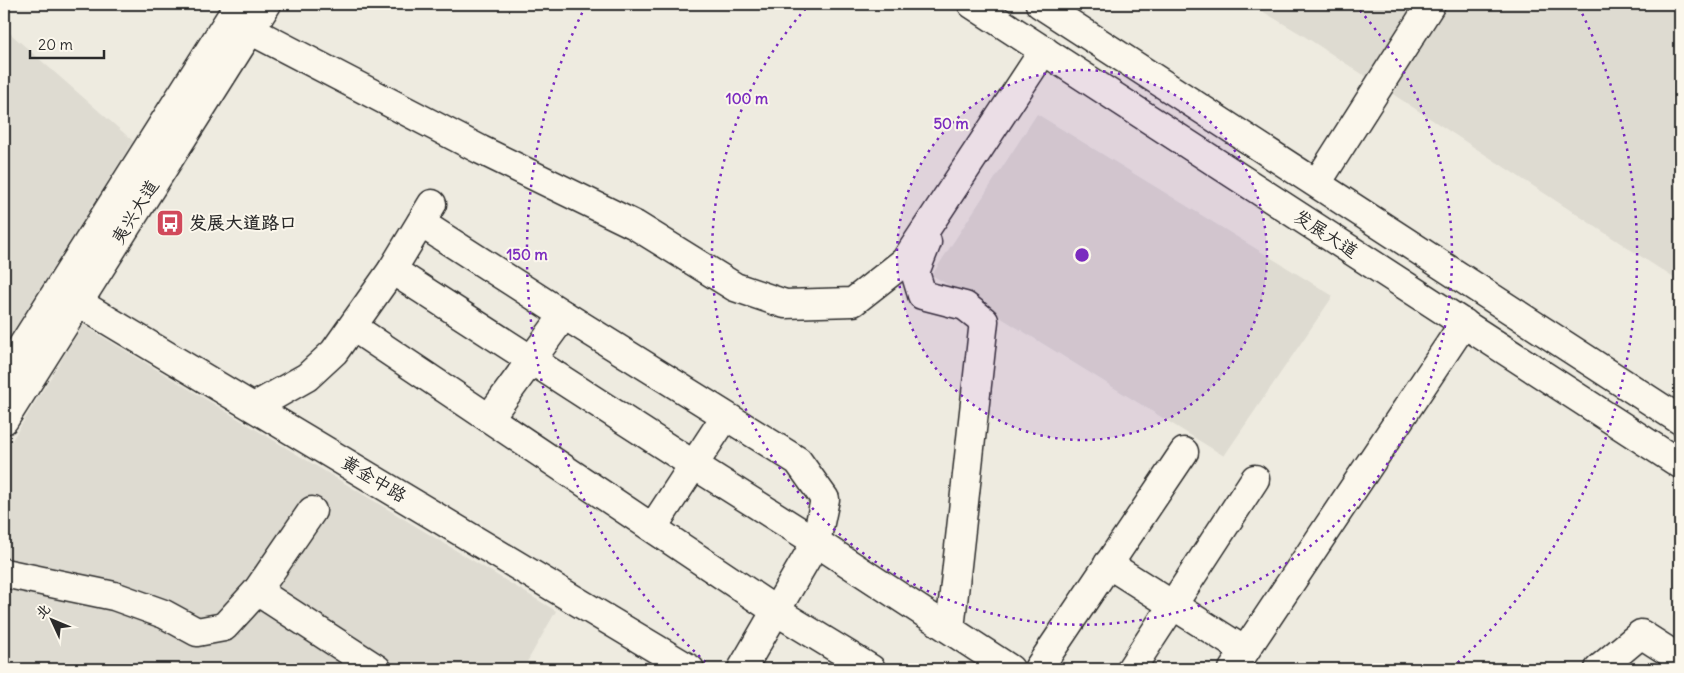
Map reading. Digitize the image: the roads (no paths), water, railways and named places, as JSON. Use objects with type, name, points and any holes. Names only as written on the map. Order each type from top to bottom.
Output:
[{"type":"main road","name":"夷兴大道","points":[[4,420],[68,296],[239,4]]},
{"type":"main road","name":"夷兴大道","points":[[4,375],[68,296],[267,4]]},
{"type":"main road","name":"发展大道","points":[[972,4],[1680,464]]},
{"type":"main road","points":[[1040,4],[1680,420]]},
{"type":"main road","points":[[1316,183],[1423,7]]},
{"type":"main road","points":[[250,30],[481,150],[635,225],[735,287],[786,304],[853,302],[905,261],[1044,50]]},
{"type":"main road","points":[[937,212],[915,272],[922,295],[965,306],[984,321],[950,629]]},
{"type":"main road","points":[[254,408],[308,377],[334,352],[392,270],[426,213],[564,315],[798,462],[825,499],[816,542],[742,669]]},
{"type":"main road","points":[[392,270],[1010,669]]},
{"type":"main road","name":"黄金中路","points":[[68,296],[690,669]]},
{"type":"main road","points":[[489,418],[564,315]]},
{"type":"main road","points":[[1108,564],[1173,605],[1239,660],[1464,323]]},
{"type":"main road","points":[[353,327],[776,611],[871,669]]},
{"type":"main road","points":[[653,528],[725,417]]},
{"type":"main road","points":[[1038,669],[1184,452]]},
{"type":"main road","points":[[1131,669],[1255,479]]},
{"type":"main road","points":[[4,573],[114,596],[164,614],[197,632],[224,627],[258,591],[312,511]]},
{"type":"main road","points":[[258,591],[377,669]]},
{"type":"main road","points":[[1599,669],[1641,634],[1680,659]]},
{"type":"place","name":"发展大道路口","points":[[170,223]]}]
